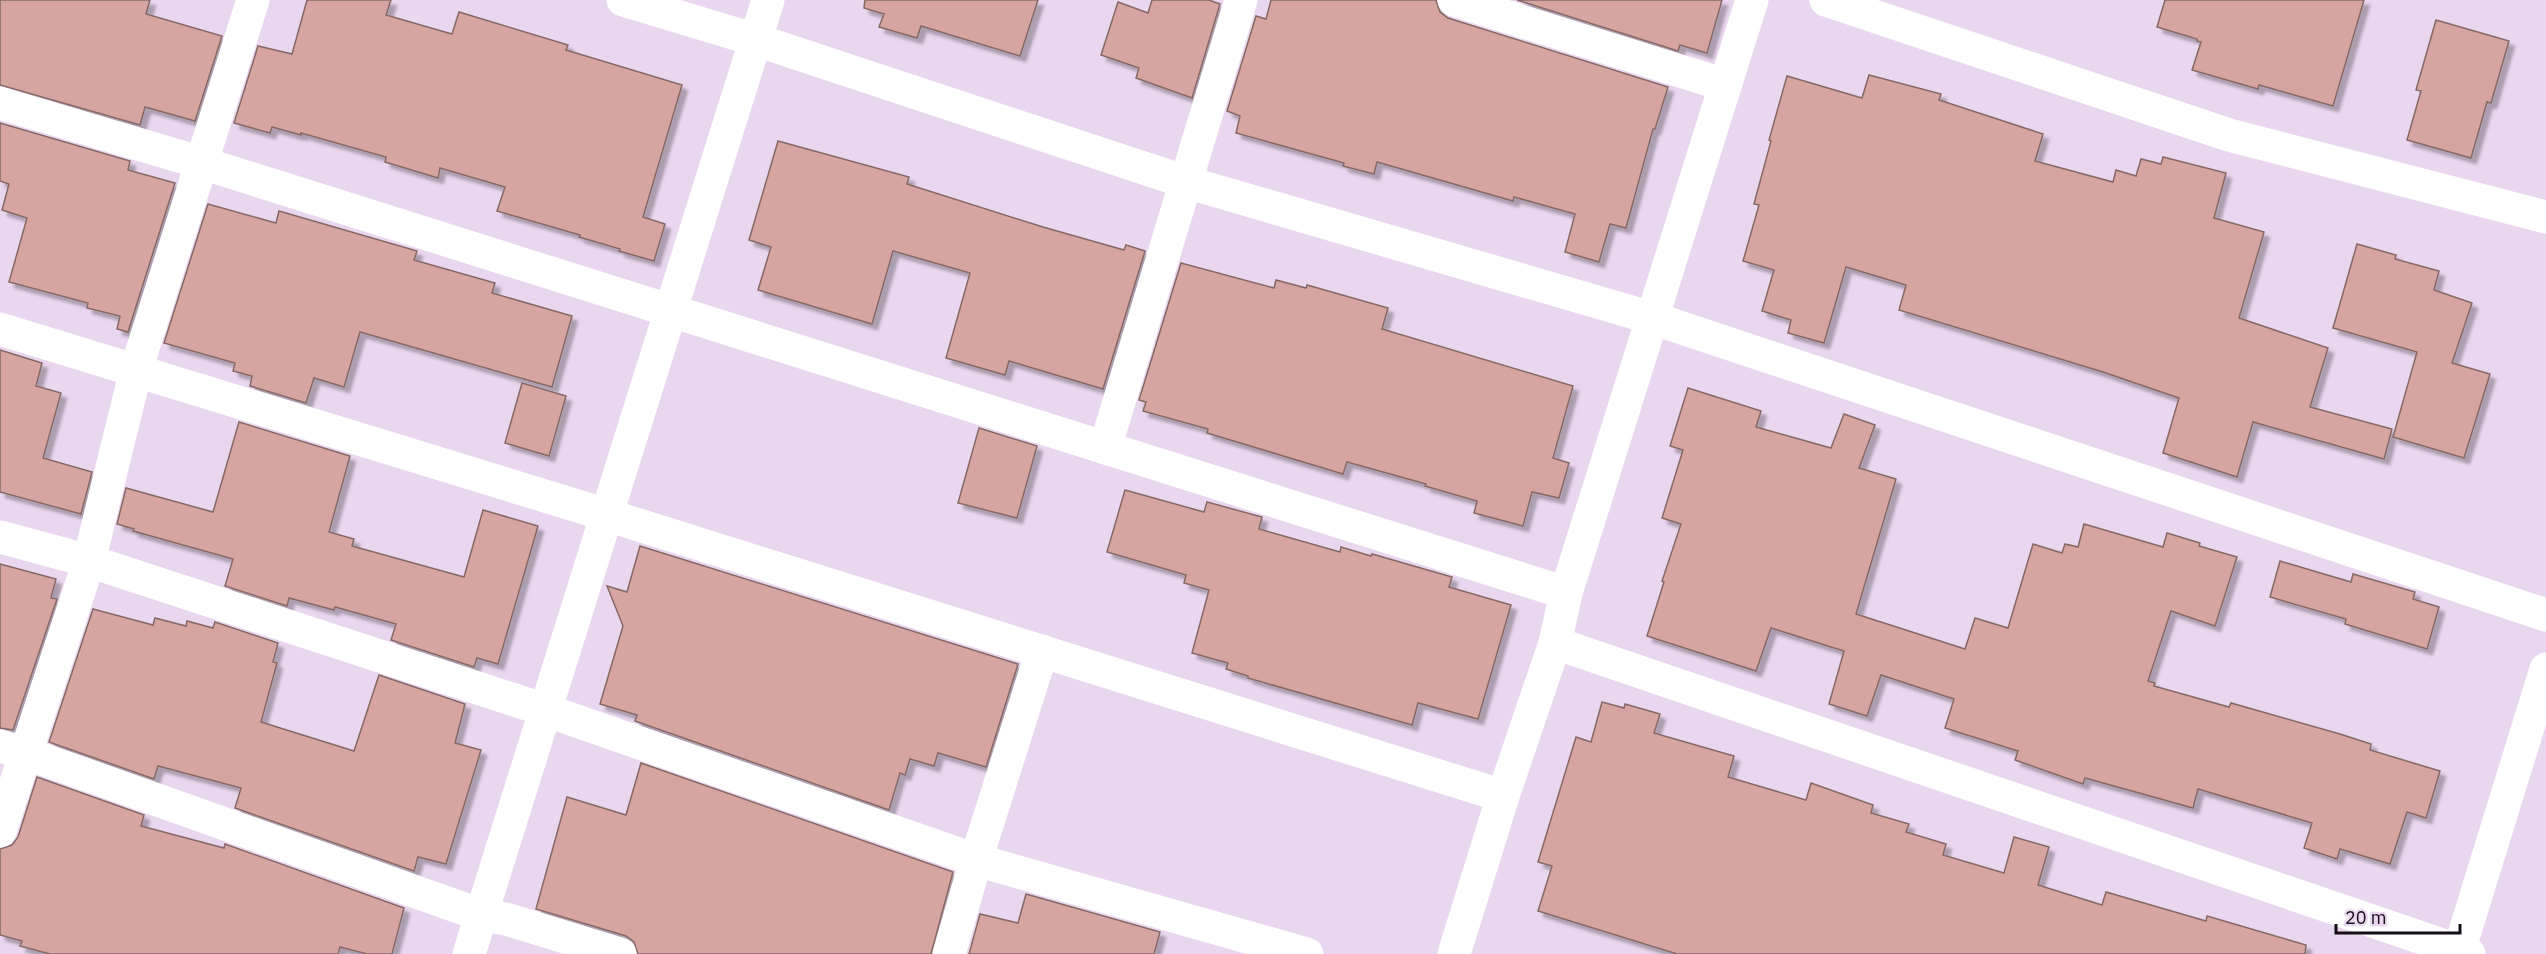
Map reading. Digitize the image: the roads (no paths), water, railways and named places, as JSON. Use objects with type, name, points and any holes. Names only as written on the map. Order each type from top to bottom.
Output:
[{"type":"street","points":[[0,831],[13,750],[90,561],[136,370],[253,0]]},
{"type":"street","points":[[623,0],[756,40],[1186,182],[1653,318],[2546,615]]},
{"type":"street","points":[[469,954],[768,0]]},
{"type":"street","points":[[1105,448],[1241,0]]},
{"type":"street","points":[[1454,0],[1725,85]]},
{"type":"street","points":[[1455,954],[1503,796],[1555,643],[1566,593],[1752,0]]},
{"type":"street","points":[[1826,0],[2229,135],[2546,216]]},
{"type":"street","points":[[0,103],[202,163],[1566,593]]},
{"type":"street","points":[[0,329],[607,515],[1503,796]]},
{"type":"street","points":[[0,537],[90,561],[545,710],[976,860],[1307,954]]},
{"type":"street","points":[[1555,643],[2462,953],[2546,669]]},
{"type":"street","points":[[949,954],[1042,651]]},
{"type":"street","points":[[13,750],[481,915],[506,919],[620,954]]}]
